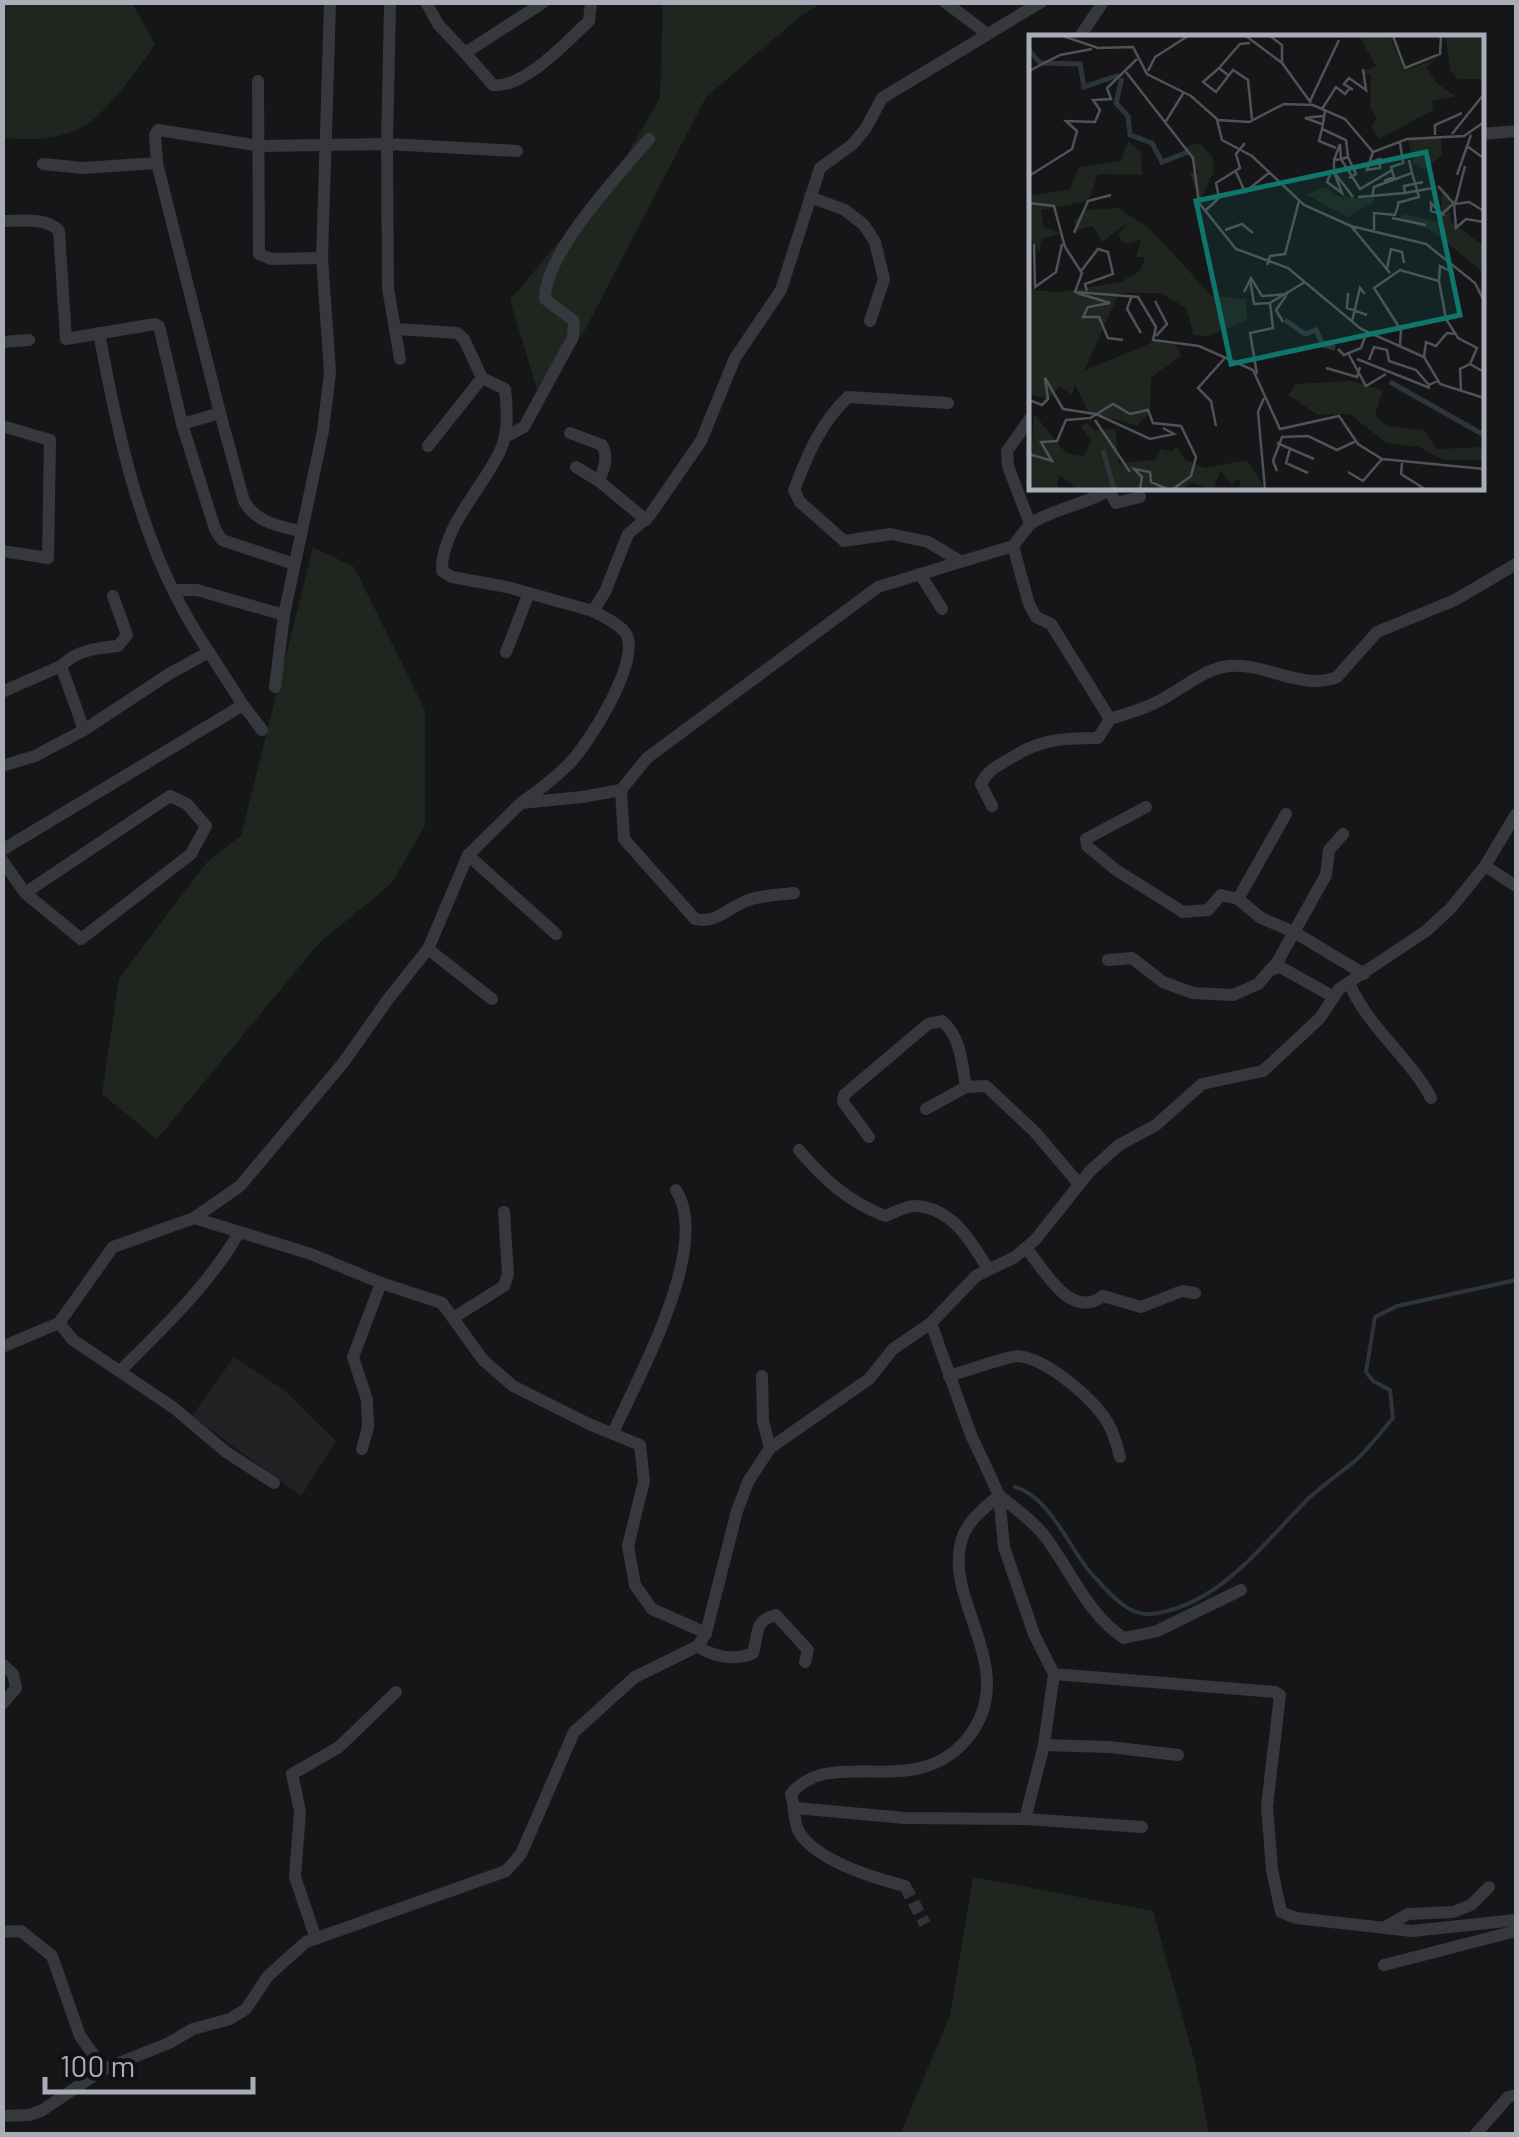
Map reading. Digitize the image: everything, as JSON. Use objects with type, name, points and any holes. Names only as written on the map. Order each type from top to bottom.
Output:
[{"type":"street","points":[[426,2],[438,24],[493,85],[506,86],[538,67],[589,21],[591,2]]},
{"type":"street","points":[[465,53],[544,2]]},
{"type":"street","points":[[945,2],[986,33]]},
{"type":"street","points":[[592,610],[605,592],[628,534],[646,520],[701,442],[735,358],[782,290],[820,168],[853,144],[882,98],[1042,2]]},
{"type":"street","points":[[1081,35],[1103,2]]},
{"type":"street","points":[[275,687],[284,615],[323,431],[330,372],[322,258],[330,5]]},
{"type":"street","points":[[390,6],[388,288],[400,358]]},
{"type":"street","points":[[258,81],[259,254],[263,258],[322,258]]},
{"type":"street","points":[[300,531],[270,524],[251,512],[244,501],[157,163],[155,134],[158,130],[261,146],[387,144],[516,150]]},
{"type":"street","points":[[1484,134],[1516,131]]},
{"type":"street","points":[[504,437],[524,428],[573,337],[574,321],[544,299],[544,293],[574,227],[649,139]]},
{"type":"street","points":[[42,164],[83,168],[157,163]]},
{"type":"street","points":[[810,196],[845,210],[864,225],[874,242],[884,279],[870,321]]},
{"type":"street","points":[[2,221],[53,224],[59,231],[66,339],[159,326],[182,424],[215,529],[222,540],[294,564]]},
{"type":"street","points":[[2,1347],[59,1323],[112,1248],[194,1218],[240,1186],[273,1150],[428,949],[468,856],[521,803],[549,784],[590,738],[628,659],[624,631],[592,610],[452,577],[442,571],[442,560],[464,508],[500,451],[505,389],[482,378],[464,339],[457,333],[397,328]]},
{"type":"street","points":[[100,332],[122,453],[145,526],[174,590],[209,652],[262,730]]},
{"type":"street","points":[[2,342],[28,340]]},
{"type":"street","points":[[428,446],[482,378]]},
{"type":"street","points":[[948,403],[848,397],[814,443],[794,490],[800,502],[844,541],[891,534],[928,542],[960,561]]},
{"type":"street","points":[[182,424],[220,413]]},
{"type":"street","points":[[1029,420],[1011,442],[1006,457],[1030,524]]},
{"type":"street","points":[[2,426],[50,440],[48,558],[2,551]]},
{"type":"street","points":[[570,433],[602,445],[606,464],[599,481]]},
{"type":"street","points":[[576,467],[646,520]]},
{"type":"street","points":[[521,803],[621,790],[648,758],[878,587],[1013,546],[1030,524],[1049,512],[1093,500],[1110,490]]},
{"type":"street","points":[[1112,490],[1116,503],[1140,497]]},
{"type":"street","points":[[1013,546],[1028,604],[1036,618],[1051,624],[1110,719]]},
{"type":"street","points":[[992,806],[981,784],[992,769],[1027,747],[1047,740],[1098,738],[1110,719],[1142,710],[1226,666],[1248,666],[1311,682],[1329,680],[1337,677],[1377,632],[1455,600],[1516,564]]},
{"type":"street","points":[[920,574],[942,609]]},
{"type":"street","points":[[174,590],[197,590],[284,615]]},
{"type":"street","points":[[506,652],[529,593]]},
{"type":"street","points":[[2,692],[61,666],[72,656],[118,646],[128,635],[113,596]]},
{"type":"street","points":[[2,766],[34,756],[84,730],[209,652]]},
{"type":"street","points":[[61,666],[84,730]]},
{"type":"street","points":[[2,850],[243,705]]},
{"type":"street","points":[[621,790],[624,839],[695,919],[701,922],[727,914],[745,901],[794,893]]},
{"type":"street","points":[[2,860],[25,893],[80,940],[191,854],[206,826],[186,804],[170,796],[25,893]]},
{"type":"street","points":[[1146,807],[1086,839],[1087,846],[1116,870],[1183,912],[1208,910],[1221,895],[1238,899],[1261,918],[1294,932],[1364,974]]},
{"type":"street","points":[[1238,899],[1286,814]]},
{"type":"street","points":[[2,2116],[29,2116],[41,2111],[104,2069],[170,2043],[194,2028],[230,2019],[246,2009],[268,1976],[306,1942],[506,1871],[521,1854],[574,1732],[635,1677],[698,1646],[706,1633],[737,1511],[748,1482],[770,1448],[869,1379],[893,1349],[931,1324],[976,1276],[1016,1257],[1119,1145],[1156,1124],[1202,1084],[1263,1071],[1320,1018],[1334,997],[1350,983],[1437,922],[1485,866],[1516,814]]},
{"type":"street","points":[[1108,960],[1132,958],[1163,982],[1193,993],[1243,993],[1270,970],[1294,932],[1326,875],[1329,850],[1343,834]]},
{"type":"street","points":[[468,856],[556,934]]},
{"type":"street","points":[[1485,866],[1516,886]]},
{"type":"street","points":[[428,949],[492,999]]},
{"type":"street","points":[[1270,970],[1280,968],[1334,997]]},
{"type":"street","points":[[1350,983],[1380,1034],[1412,1067],[1431,1098]]},
{"type":"street","points":[[870,1137],[843,1102],[844,1096],[928,1024],[942,1021],[952,1030],[966,1086]]},
{"type":"street","points":[[926,1109],[966,1086],[986,1086],[1035,1132],[1080,1184]]},
{"type":"street","points":[[799,1150],[821,1176],[865,1208],[885,1216],[914,1205],[946,1214],[975,1247],[988,1269]]},
{"type":"street","points":[[613,1433],[670,1306],[686,1252],[682,1198],[676,1190]]},
{"type":"street","points":[[453,1318],[504,1286],[508,1274],[504,1212]]},
{"type":"street","points":[[194,1218],[311,1254],[442,1303],[483,1360],[513,1386],[640,1445],[644,1480],[628,1546],[635,1585],[652,1609],[706,1633]]},
{"type":"street","points":[[120,1371],[214,1269],[238,1234]]},
{"type":"street","points":[[1026,1248],[1049,1279],[1080,1304],[1094,1304],[1103,1296],[1141,1307],[1182,1291],[1196,1293]]},
{"type":"street","points":[[362,1449],[368,1428],[366,1400],[352,1358],[381,1283]]},
{"type":"street","points":[[59,1323],[72,1340],[174,1408],[226,1452],[274,1483]]},
{"type":"street","points":[[931,1324],[971,1434],[999,1495],[1004,1547],[1034,1634],[1054,1674],[1044,1745],[1025,1819]]},
{"type":"street","points":[[950,1376],[1016,1356],[1040,1364],[1084,1394],[1109,1424],[1120,1457]]},
{"type":"street","points":[[762,1376],[763,1421],[770,1448]]},
{"type":"street","points":[[999,1495],[1044,1534],[1075,1584],[1109,1628],[1124,1638],[1157,1631],[1242,1590]]},
{"type":"street","points":[[904,1886],[849,1868],[810,1844],[794,1820],[796,1808],[791,1794],[802,1780],[842,1771],[874,1774],[932,1766],[948,1759],[973,1732],[987,1694],[986,1665],[960,1566],[961,1542],[972,1519],[999,1495]]},
{"type":"street","points":[[698,1646],[707,1653],[742,1658],[753,1653],[756,1627],[764,1618],[776,1615],[808,1650],[805,1662]]},
{"type":"street","points":[[2,1664],[12,1674],[16,1688],[2,1704]]},
{"type":"street","points":[[1054,1674],[1280,1695],[1267,1806],[1272,1870],[1281,1912],[1296,1918],[1412,1931],[1516,1920]]},
{"type":"street","points":[[316,1939],[295,1878],[300,1810],[292,1774],[339,1747],[396,1692]]},
{"type":"street","points":[[1044,1745],[1178,1755]]},
{"type":"street","points":[[796,1808],[905,1818],[1025,1819],[1142,1826]]},
{"type":"street","points":[[1385,1926],[1408,1914],[1453,1912],[1471,1905],[1490,1887]]},
{"type":"street","points":[[1384,1964],[1516,1931]]},
{"type":"street","points":[[2,1932],[21,1932],[52,1956],[80,2036],[104,2069]]},
{"type":"street","points":[[1476,2134],[1508,2097],[1516,2095]]},
{"type":"shaded area","points":[[3,2],[132,3],[155,44],[111,102],[81,128],[42,138],[3,137]]},
{"type":"shaded area","points":[[663,3],[822,3],[803,14],[706,97],[585,330],[537,390],[510,300],[615,175],[660,98]]},
{"type":"shaded area","points":[[313,547],[354,567],[425,710],[425,826],[391,884],[320,942],[157,1139],[102,1094],[119,978],[208,861],[241,836]]},
{"type":"shaded area","points":[[234,1357],[284,1390],[336,1441],[301,1496],[192,1416]]},
{"type":"shaded area","points":[[973,1877],[1153,1911],[1196,2066],[1209,2134],[900,2134],[950,2016]]},
{"type":"waterway","points":[[1015,1487],[1027,1492],[1048,1511],[1090,1572],[1125,1606],[1142,1614],[1176,1609],[1198,1599],[1239,1570],[1309,1498],[1362,1454],[1393,1418],[1390,1390],[1366,1372],[1375,1317],[1397,1306],[1516,1280]]},
{"type":"tunnel","points":[[905,1886],[925,1924]]}]
